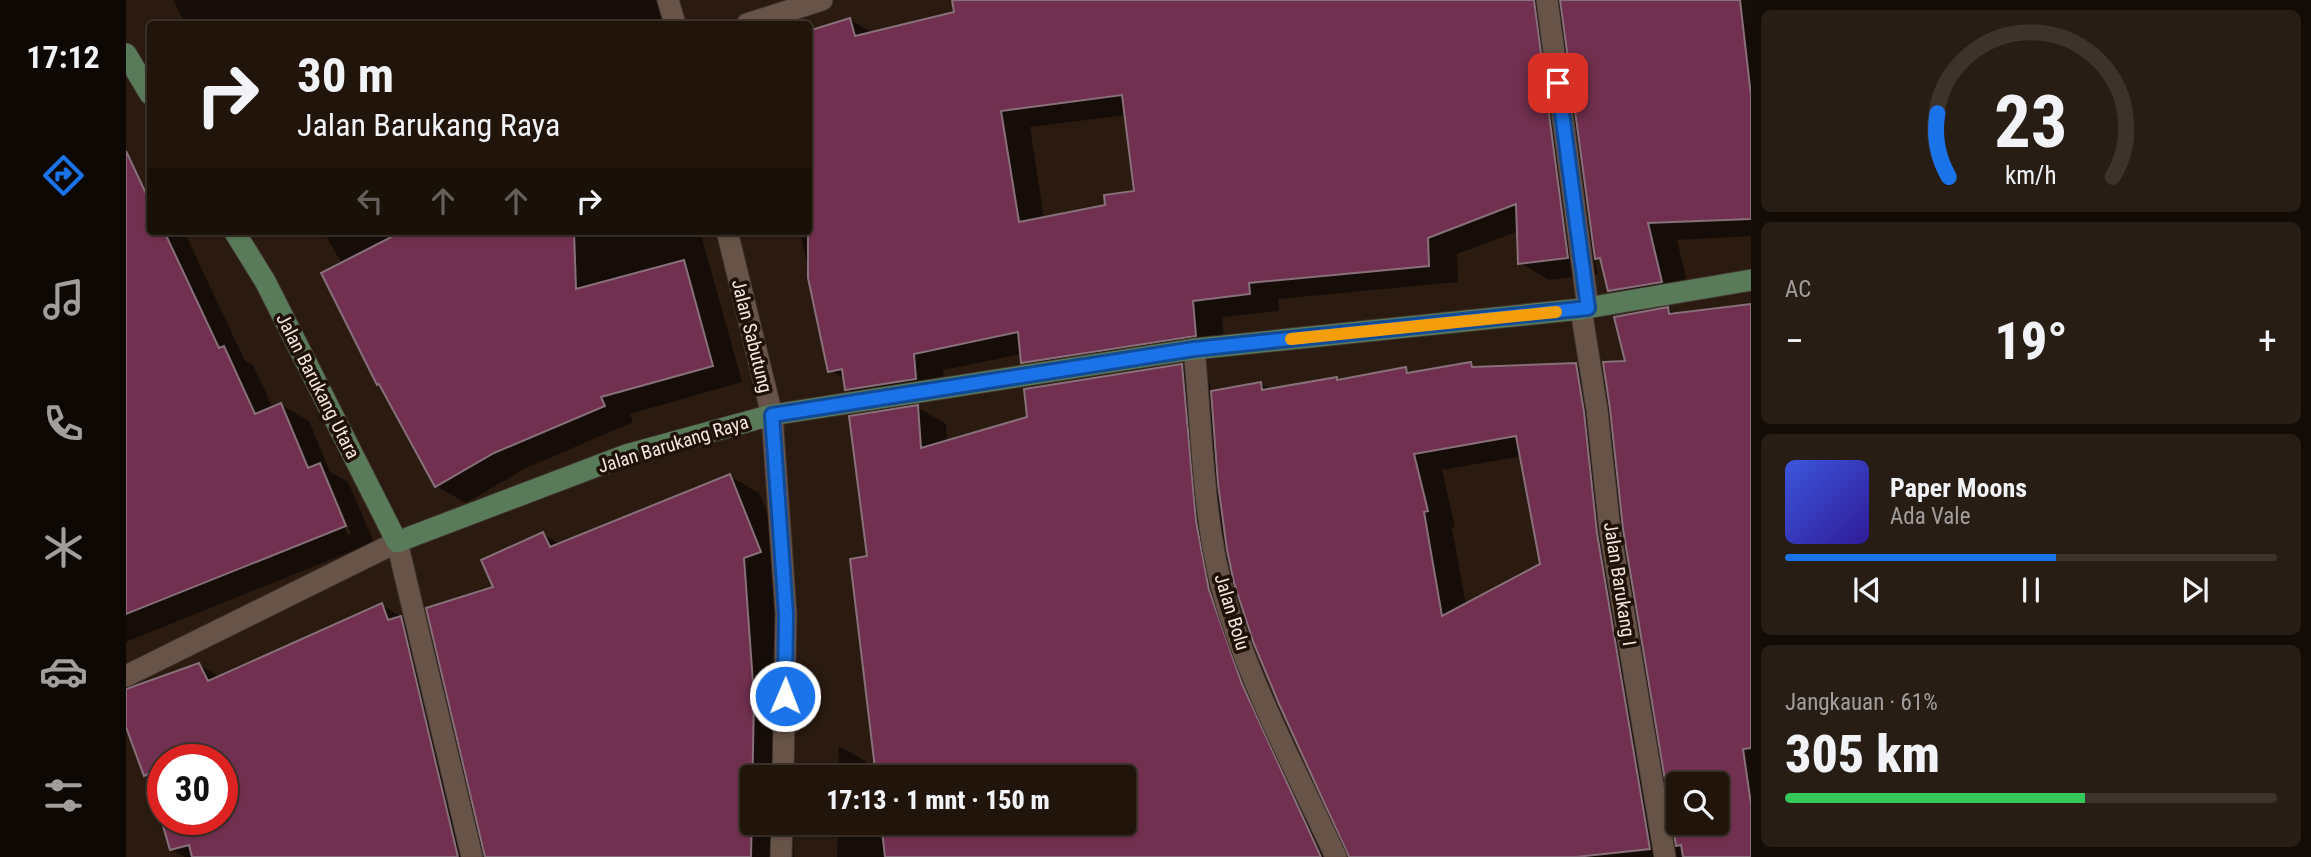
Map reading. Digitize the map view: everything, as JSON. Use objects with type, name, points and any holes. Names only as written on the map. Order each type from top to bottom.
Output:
[{"type":"street","points":[[668,0],[674,21]]},
{"type":"street","points":[[756,21],[822,0]]},
{"type":"street","name":"Jalan Barukang I","points":[[1548,0],[1610,531],[1665,857]]},
{"type":"street","points":[[126,54],[147,89]]},
{"type":"street","name":"Jalan Barukang Utara","points":[[236,235],[265,281],[397,542]]},
{"type":"street","name":"Jalan Sabutung","points":[[728,235],[772,415],[786,614],[783,765]]},
{"type":"street","name":"Jalan Barukang Raya","points":[[397,542],[626,455],[772,415],[1194,349],[1584,309],[1751,280]]},
{"type":"street","name":"Jalan Bolu","points":[[1194,349],[1208,502],[1218,570],[1230,617],[1264,701],[1336,857]]},
{"type":"street","points":[[126,676],[397,542],[472,857]]},
{"type":"street","points":[[781,857],[782,835]]},
{"type":"building","points":[[952,0],[1534,0],[1568,258],[1518,264],[1516,204],[1428,238],[1429,266],[1249,283],[1250,294],[1193,301],[1196,336],[1021,363],[1018,332],[914,354],[916,379],[845,390],[842,369],[828,372],[808,278],[808,235],[812,235],[812,30],[850,18],[855,36],[954,12]],"holes":[[[1122,95],[1134,191],[1104,195],[1105,205],[1019,222],[1001,111]]]},
{"type":"building","points":[[1560,0],[1740,0],[1751,96],[1751,219],[1648,223],[1662,282],[1608,291],[1600,258],[1595,259]]},
{"type":"building","points":[[126,151],[147,196],[147,235],[166,235],[219,348],[224,346],[255,414],[281,403],[308,468],[320,463],[346,526],[126,614]]},
{"type":"building","points":[[395,235],[574,235],[576,289],[684,260],[713,366],[601,397],[605,406],[494,453],[435,487],[379,384],[377,385],[321,273]]},
{"type":"building","points":[[1751,304],[1751,748],[1743,749],[1751,804],[1751,857],[1683,857],[1681,845],[1676,846],[1674,835],[1729,835],[1729,772],[1666,772],[1666,786],[1623,529],[1603,362],[1625,361],[1614,317],[1668,307],[1669,314]]},
{"type":"building","points":[[1471,362],[1472,367],[1576,363],[1597,533],[1650,849],[1576,857],[1349,857],[1279,704],[1254,644],[1234,583],[1218,484],[1211,391],[1261,382],[1262,390],[1406,367],[1407,373]],"holes":[[[1516,436],[1540,564],[1442,616],[1424,512],[1428,511],[1414,454]]]},
{"type":"building","points":[[1182,364],[1196,521],[1209,590],[1242,684],[1321,857],[885,857],[882,835],[1136,835],[1136,765],[875,765],[850,559],[867,556],[849,416],[918,405],[921,448],[1027,417],[1024,389]]},
{"type":"building","points":[[730,474],[761,552],[744,558],[754,697],[753,765],[740,765],[740,835],[751,835],[751,857],[485,857],[426,608],[493,587],[481,560],[543,532],[550,547]]},
{"type":"building","points":[[382,603],[388,620],[401,616],[458,857],[192,857],[189,845],[170,850],[166,835],[238,835],[238,744],[147,744],[147,774],[144,776],[126,727],[126,689],[199,663],[208,681]]},
{"type":"slow traffic","points":[[1291,339],[1556,312]]},
{"type":"route","points":[[785,696],[786,614],[772,415],[1194,349],[1588,308],[1558,83]]}]
